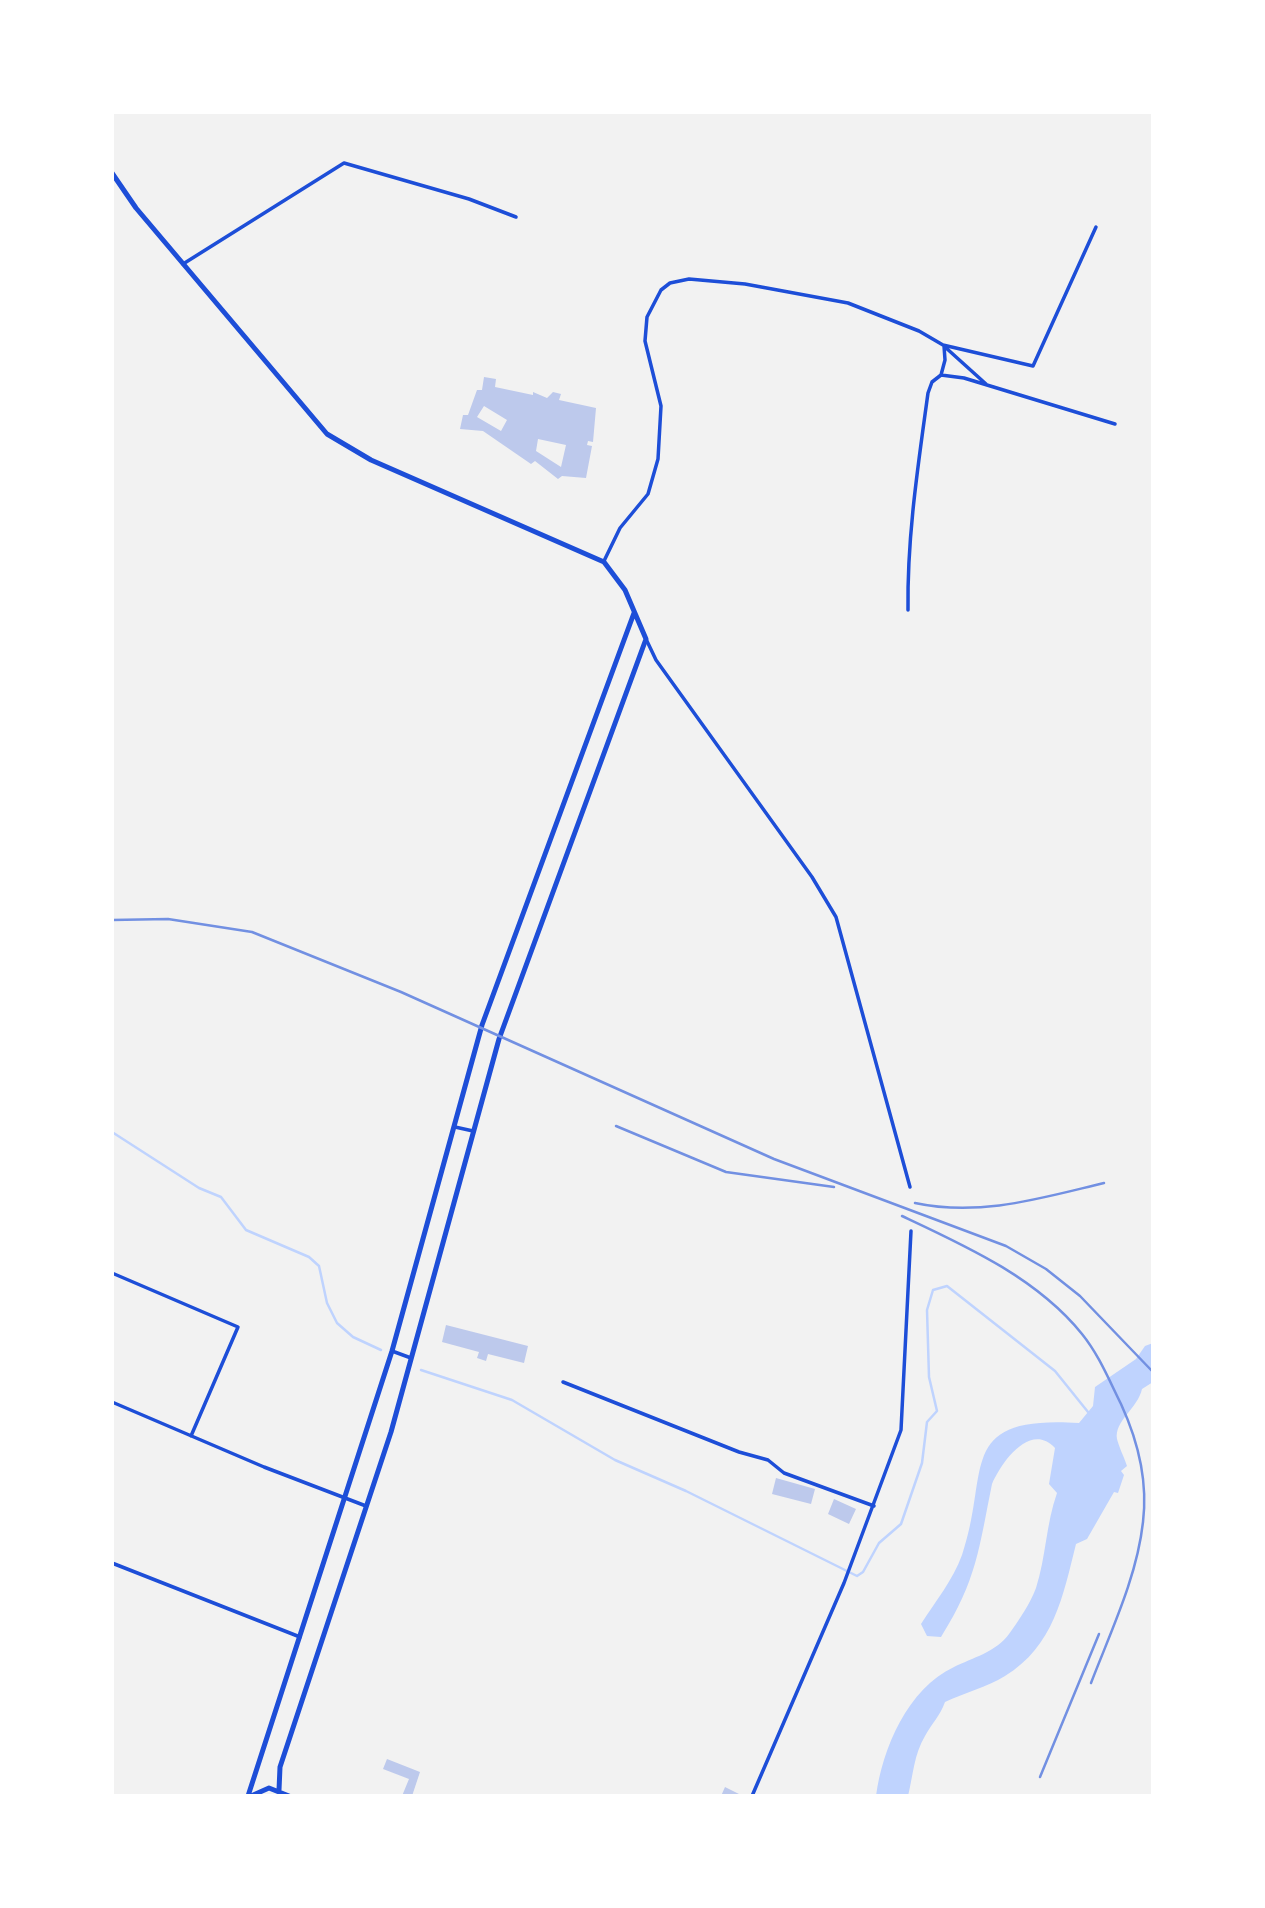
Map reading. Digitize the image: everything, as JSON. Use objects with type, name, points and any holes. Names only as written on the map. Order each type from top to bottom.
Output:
[{"type":"main road","points":[[112,173],[136,208],[327,434],[371,460],[604,562],[618,577],[646,639],[508,1015],[473,1131],[413,1358],[368,1507],[280,1767],[279,1790]]},
{"type":"main road","points":[[249,1796],[393,1351],[482,1024],[634,613]]},
{"type":"main road","points":[[249,1796],[261,1790],[279,1790],[289,1796]]},
{"type":"street","points":[[183,264],[344,163],[469,199],[516,217]]},
{"type":"street","points":[[943,345],[1033,366],[1096,227]]},
{"type":"street","points":[[604,562],[620,528],[648,494],[658,459],[661,406],[645,341],[647,317],[661,290],[670,283],[690,279],[745,284],[754,288],[830,299],[871,311],[919,331],[943,345],[988,386]]},
{"type":"street","points":[[908,610],[908,568],[920,448],[928,393],[932,382],[941,375],[945,360],[943,345]]},
{"type":"street","points":[[941,375],[988,386],[1115,424]]},
{"type":"street","points":[[646,639],[656,660],[812,877],[836,917],[910,1187]]},
{"type":"street","points":[[453,1127],[473,1131]]},
{"type":"street","points":[[752,1796],[874,1506],[901,1430],[911,1231]]},
{"type":"street","points":[[112,1273],[238,1327],[191,1436]]},
{"type":"street","points":[[393,1351],[413,1358]]},
{"type":"street","points":[[563,1382],[739,1452],[768,1460],[784,1473],[874,1506]]},
{"type":"street","points":[[112,1402],[368,1507]]},
{"type":"street","points":[[112,1563],[300,1637]]},
{"type":"water","points":[[1153,1343],[1153,1382],[1142,1389],[1117,1432],[1127,1466],[1121,1471],[1124,1475],[1118,1493],[1114,1492],[1087,1539],[1076,1544],[1061,1601],[1046,1635],[1022,1664],[1005,1676],[945,1702],[918,1750],[908,1796],[876,1796],[891,1740],[923,1689],[954,1667],[991,1650],[1004,1640],[1024,1612],[1036,1588],[1057,1493],[1049,1484],[1055,1448],[1036,1439],[1026,1442],[1009,1456],[992,1484],[980,1546],[970,1580],[941,1637],[927,1636],[921,1624],[949,1582],[962,1555],[984,1454],[995,1439],[1012,1428],[1039,1423],[1079,1423],[1093,1406],[1095,1387],[1136,1359],[1145,1346]]},
{"type":"building","points":[[484,377],[496,379],[495,387],[533,395],[533,392],[547,398],[553,392],[561,394],[559,400],[596,408],[593,442],[588,441],[587,445],[592,446],[586,478],[562,476],[558,479],[535,461],[531,464],[483,431],[460,429],[463,415],[468,415],[477,390],[482,390]],"holes":[[[484,406],[507,420],[501,431],[477,417]],[[538,439],[566,445],[561,467],[536,451]]]},
{"type":"building","points":[[446,1325],[528,1346],[524,1363],[488,1354],[486,1361],[477,1358],[479,1352],[442,1342]]},
{"type":"building","points":[[776,1478],[815,1489],[811,1504],[772,1494]]},
{"type":"building","points":[[834,1499],[856,1509],[849,1524],[828,1514]]},
{"type":"building","points":[[387,1759],[420,1772],[412,1796],[402,1796],[409,1779],[383,1769]]},
{"type":"building","points":[[725,1787],[743,1796],[721,1796]]},
{"type":"waterway","points":[[112,1132],[199,1188],[221,1197],[246,1230],[309,1257],[319,1266],[327,1303],[337,1323],[353,1337],[381,1350]]},
{"type":"waterway","points":[[421,1370],[512,1400],[615,1460],[686,1491],[857,1576],[863,1572],[879,1543],[901,1524],[922,1463],[927,1422],[937,1411],[929,1377],[927,1310],[933,1290],[947,1286],[1055,1371],[1088,1412]]},
{"type":"railway","points":[[112,920],[168,919],[252,932],[401,992],[774,1159],[1006,1246],[1046,1269],[1080,1296],[1153,1372]]},
{"type":"railway","points":[[616,1126],[726,1172],[834,1187]]},
{"type":"railway","points":[[915,1203],[939,1207],[987,1207],[1034,1200],[1104,1183]]},
{"type":"railway","points":[[902,1216],[999,1265],[1044,1296],[1064,1314],[1094,1350],[1127,1418],[1143,1476],[1143,1522],[1129,1583],[1091,1683]]},
{"type":"railway","points":[[1040,1777],[1099,1634]]}]
